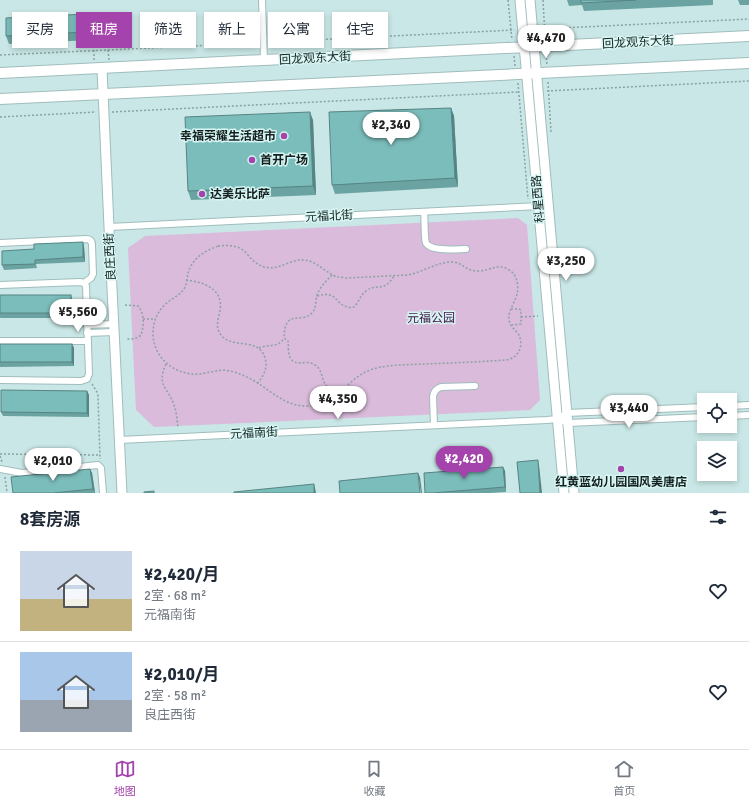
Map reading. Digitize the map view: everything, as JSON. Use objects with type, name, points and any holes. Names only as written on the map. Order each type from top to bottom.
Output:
[{"type":"main road","name":"回龙观东大街","points":[[0,73],[749,36]]},
{"type":"main road","points":[[0,99],[749,63]]},
{"type":"street","points":[[262,0],[264,60]]},
{"type":"street","name":"科星西路","points":[[520,0],[564,493]]},
{"type":"street","name":"科星西路","points":[[530,0],[574,493]]},
{"type":"street","name":"良庄西街","points":[[102,68],[122,493]]},
{"type":"street","name":"元福北街","points":[[109,227],[548,206]]},
{"type":"street","points":[[424,212],[426,241],[429,246],[435,249],[466,249]]},
{"type":"street","points":[[0,243],[89,239],[92,245],[93,271],[91,278],[84,283],[0,285]]},
{"type":"street","points":[[0,380],[82,381],[88,378],[86,286],[84,283]]},
{"type":"street","points":[[87,325],[114,328]]},
{"type":"street","points":[[87,333],[114,328]]},
{"type":"street","points":[[0,341],[88,340]]},
{"type":"street","points":[[434,425],[433,397],[434,392],[437,389],[441,387],[475,386]]},
{"type":"street","points":[[737,406],[749,405]]},
{"type":"street","name":"元福南街","points":[[557,419],[567,413],[697,407]]},
{"type":"street","points":[[737,416],[749,415]]},
{"type":"street","name":"元福南街","points":[[119,440],[557,419],[568,423],[697,417]]},
{"type":"street","points":[[0,469],[22,473],[97,464],[100,466],[103,493]]},
{"type":"path","points":[[508,0],[511,25]]},
{"type":"path","points":[[543,0],[544,22]]},
{"type":"path","points":[[561,28],[749,19]]},
{"type":"path","points":[[0,55],[495,31]]},
{"type":"path","points":[[565,90],[749,81]]},
{"type":"path","points":[[128,111],[499,93]]},
{"type":"path","points":[[0,117],[83,113]]},
{"type":"path","points":[[218,246],[232,246],[239,248],[246,252],[255,263],[267,267],[276,268],[294,261],[304,260],[314,263],[332,275],[338,277],[394,276],[413,274],[439,264],[452,262],[456,262],[466,269],[475,271],[494,267],[503,267],[511,271],[517,279],[517,295],[511,309],[509,320],[519,336],[520,345],[518,354],[512,359],[505,360],[400,365],[370,370],[349,384],[333,399],[314,406],[305,406],[288,403],[281,400],[258,383],[243,375],[228,371],[191,374],[174,368],[166,364],[160,357],[154,343],[155,319],[164,305],[180,294],[185,288],[188,271],[198,257],[211,248],[218,246]]},
{"type":"path","points":[[259,348],[277,345],[282,342],[284,338],[284,328],[290,319],[312,314],[315,310],[317,296],[323,284],[332,275]]},
{"type":"path","points":[[317,296],[330,294],[342,305],[348,308],[354,307],[358,304],[364,292],[368,289],[382,287],[394,276]]},
{"type":"path","points":[[186,280],[205,284],[212,288],[217,294],[220,310],[217,323],[218,330],[222,336],[235,343],[251,344],[259,348],[264,355],[266,370],[258,383]]},
{"type":"path","points":[[125,306],[138,306],[141,310],[143,319],[141,336],[135,339],[127,339]]},
{"type":"path","points":[[511,309],[520,309],[521,317],[520,325],[511,325]]},
{"type":"path","points":[[521,317],[538,316]]},
{"type":"path","points":[[143,319],[155,319]]},
{"type":"path","points":[[284,338],[288,341],[289,357],[292,361],[298,363],[312,363],[321,370],[325,385],[339,394]]},
{"type":"path","points":[[166,364],[162,372],[162,382],[174,405],[178,428]]},
{"type":"path","points":[[88,378],[98,394],[100,466]]},
{"type":"path","points":[[0,454],[100,455]]},
{"type":"green space","name":"元福公园","points":[[518,218],[527,225],[540,400],[530,410],[154,427],[136,410],[128,248],[145,236]]},
{"type":"building","points":[[581,0],[636,0],[581,3]]},
{"type":"building","points":[[68,15],[76,15],[76,33],[68,33]]},
{"type":"building","points":[[6,18],[12,18],[12,36],[6,36]]},
{"type":"building","points":[[451,108],[455,178],[332,185],[329,112]]},
{"type":"building","name":"首开广场","points":[[310,112],[313,186],[188,191],[185,117]]},
{"type":"building","points":[[83,242],[83,257],[35,260],[35,264],[2,265],[2,251],[34,249],[34,244]]},
{"type":"building","points":[[0,295],[71,295],[71,313],[0,313]]},
{"type":"building","points":[[0,344],[72,344],[72,362],[0,362]]},
{"type":"building","points":[[1,390],[87,391],[87,413],[1,412]]},
{"type":"building","points":[[538,460],[540,493],[520,493],[517,462]]},
{"type":"building","points":[[503,467],[505,487],[425,493],[424,473]]},
{"type":"building","points":[[90,469],[93,489],[53,493],[13,493],[11,477]]},
{"type":"building","points":[[418,473],[420,493],[340,493],[339,481]]},
{"type":"building","points":[[314,484],[314,493],[234,493],[234,492]]},
{"type":"building","points":[[154,491],[154,493],[144,493],[144,492]]},
{"type":"place","name":"幸福荣耀生活超市","points":[[284,136]]},
{"type":"place","name":"首开广场","points":[[252,160]]},
{"type":"place","name":"达美乐比萨","points":[[202,194]]},
{"type":"place","name":"红黄蓝幼儿园国风美唐店","points":[[621,469]]}]
